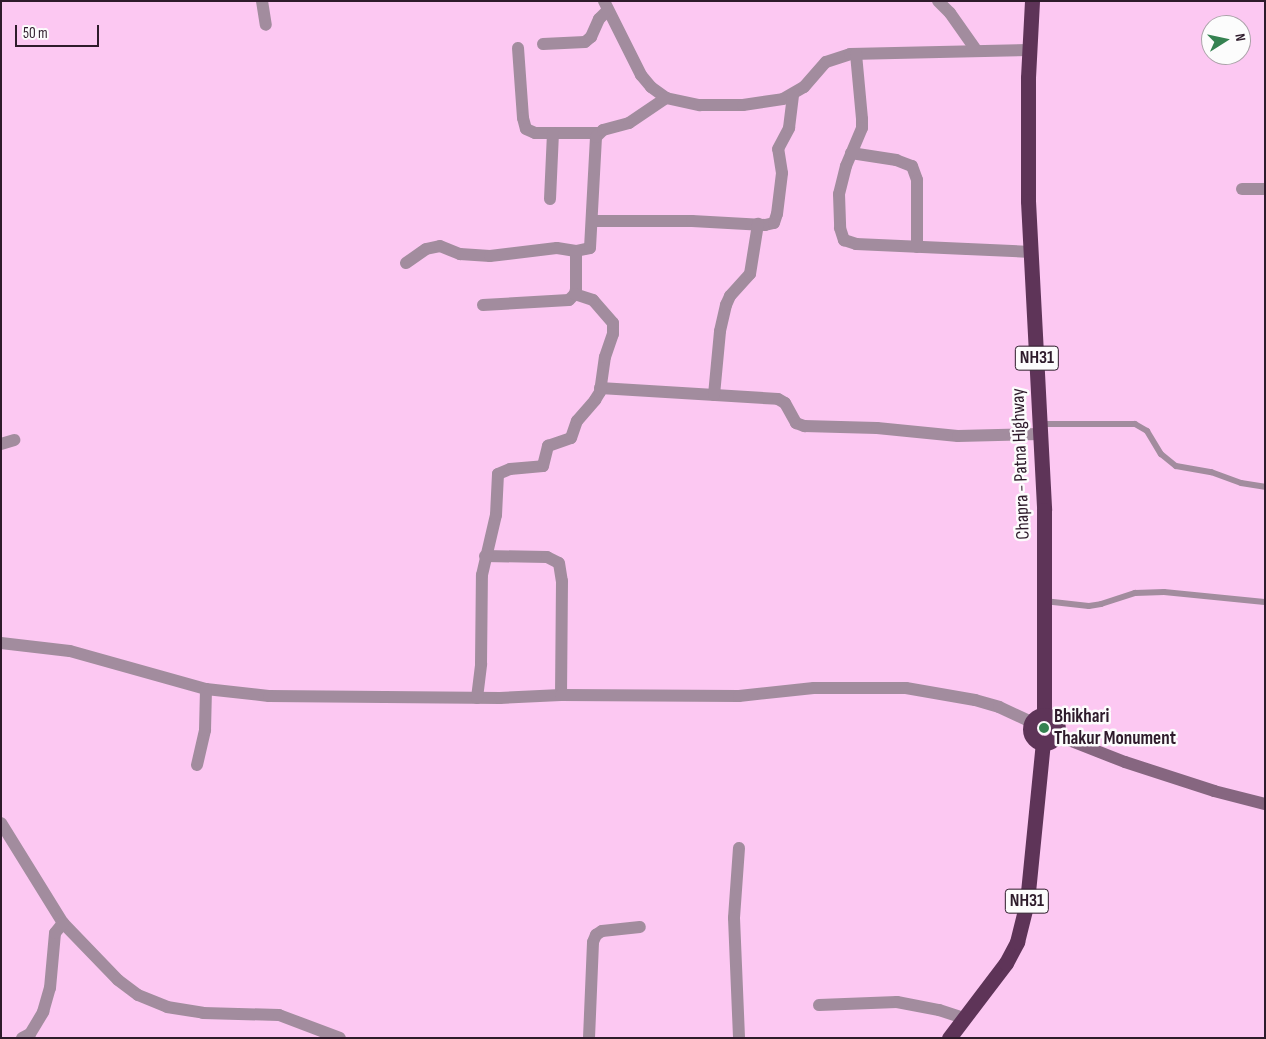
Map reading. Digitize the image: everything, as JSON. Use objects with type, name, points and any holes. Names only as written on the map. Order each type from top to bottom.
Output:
[{"type":"highway","name":"Chapra - Patna Highway","points":[[1032,1],[1028,201],[1041,429],[1044,601],[1038,719]]},
{"type":"highway","points":[[1038,719],[1052,718],[1056,724],[1049,739]]},
{"type":"highway","name":"NH31","points":[[949,1038],[1006,963],[1022,924],[1027,902],[1049,739],[1036,740],[1031,734],[1038,719]]},
{"type":"street","points":[[262,1],[266,25]]},
{"type":"street","points":[[938,1],[953,17],[976,50]]},
{"type":"street","points":[[606,6],[641,75],[652,88],[666,98],[681,102],[716,106],[764,103],[793,94],[804,87],[826,62],[837,56],[976,50],[1030,50]]},
{"type":"street","points":[[544,44],[585,42],[591,37],[606,6]]},
{"type":"street","points":[[518,48],[524,124],[531,132],[598,133],[629,123],[666,98]]},
{"type":"street","points":[[856,54],[862,128],[851,153],[839,194],[839,222],[844,240],[856,244],[1031,252]]},
{"type":"street","points":[[592,221],[692,221],[771,224],[777,218],[782,173],[778,149],[789,128],[793,94]]},
{"type":"street","points":[[550,198],[553,132]]},
{"type":"street","points":[[406,263],[426,250],[440,246],[460,254],[482,256],[511,255],[557,248],[576,251],[588,250],[592,246],[594,157],[598,133]]},
{"type":"street","points":[[851,153],[896,160],[912,166],[917,180],[917,247]]},
{"type":"street","points":[[1242,189],[1265,189]]},
{"type":"street","points":[[714,395],[720,331],[726,305],[730,296],[750,274],[758,224]]},
{"type":"street","points":[[574,294],[576,251]]},
{"type":"street","points":[[483,305],[564,301],[574,294]]},
{"type":"street","points":[[477,698],[485,556],[496,515],[498,474],[510,469],[543,466],[548,446],[571,438],[577,421],[595,400],[600,388],[605,357],[613,334],[613,323],[593,300],[574,294]]},
{"type":"street","points":[[600,388],[778,399],[785,403],[796,423],[804,426],[877,428],[958,436],[1041,429]]},
{"type":"street","points":[[1,444],[14,440]]},
{"type":"street","points":[[485,556],[548,556],[559,563],[562,582],[561,696]]},
{"type":"street","points":[[1,643],[70,651],[206,688],[269,696],[477,698],[739,696],[814,688],[906,688],[975,700],[1038,719]]},
{"type":"street","points":[[197,765],[205,730],[206,688]]},
{"type":"street","points":[[1049,739],[1214,791],[1265,804]]},
{"type":"street","points":[[1,824],[63,923],[118,980],[138,995],[167,1007],[203,1013],[279,1015],[340,1038]]},
{"type":"street","points":[[739,848],[734,918],[739,1038]]},
{"type":"street","points":[[27,1036],[43,1012],[48,997],[55,933],[63,923]]},
{"type":"street","points":[[589,1038],[593,942],[596,934],[616,929],[640,927]]},
{"type":"street","points":[[819,1005],[897,1002],[939,1010],[963,1018]]},
{"type":"lane","points":[[1041,429],[1135,424],[1147,431],[1161,454],[1176,466],[1211,472],[1241,483],[1265,487]]},
{"type":"lane","points":[[1044,601],[1089,606],[1135,594],[1164,592],[1265,602]]},
{"type":"place","name":"Bhikhari Thakur Monument","points":[[1044,728]]}]
